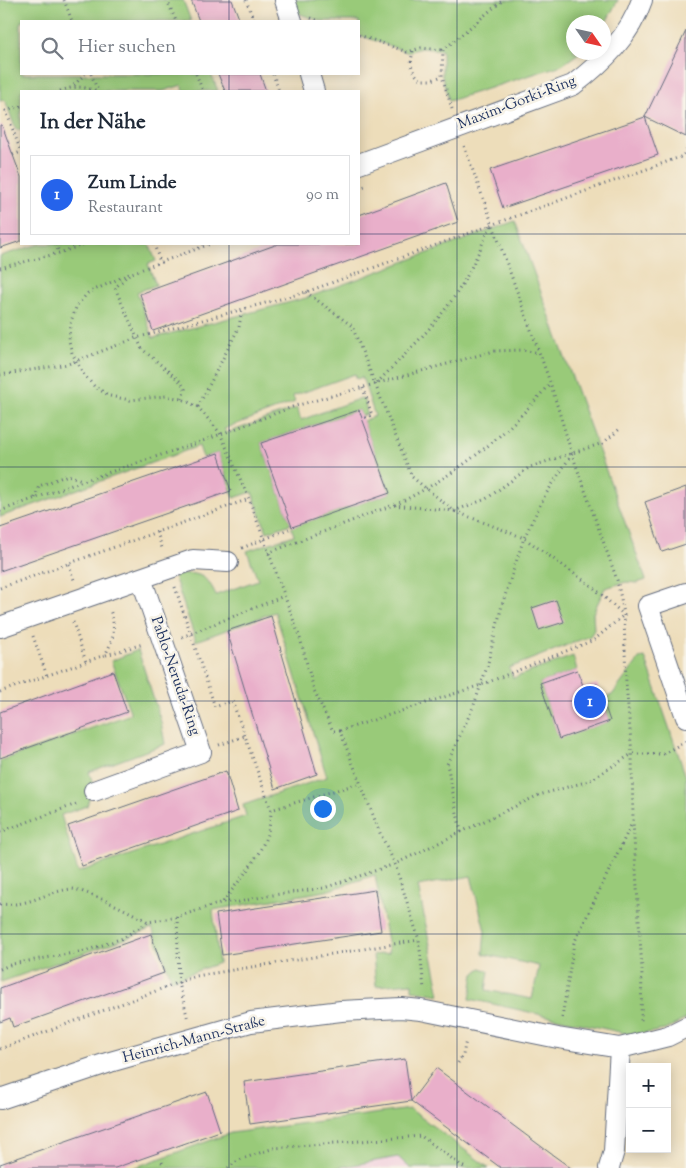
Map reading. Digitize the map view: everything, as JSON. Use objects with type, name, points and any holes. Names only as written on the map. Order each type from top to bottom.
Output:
[{"type":"street","points":[[285,0],[292,20]]},
{"type":"street","name":"Maxim-Gorki-Ring","points":[[360,164],[457,126],[574,85],[597,67],[622,39],[642,0]]},
{"type":"street","points":[[309,75],[314,90]]},
{"type":"street","points":[[0,627],[194,560],[228,562]]},
{"type":"street","name":"Pablo-Neruda-Ring","points":[[94,791],[200,752],[141,578]]},
{"type":"street","points":[[686,593],[648,606],[686,717]]},
{"type":"street","name":"Heinrich-Mann-Straße","points":[[0,1099],[110,1062],[251,1022],[341,1011],[401,1008],[422,1010],[558,1038],[620,1048],[668,1036],[686,1027]]},
{"type":"street","points":[[609,1168],[614,1151],[620,1048]]},
{"type":"path","points":[[64,0],[72,20]]},
{"type":"path","points":[[167,0],[176,20]]},
{"type":"path","points":[[246,0],[254,20]]},
{"type":"path","points":[[360,35],[407,52],[421,48],[443,50],[503,0]]},
{"type":"path","points":[[443,50],[442,76],[457,126],[491,225],[550,382],[572,454],[617,580],[624,615],[642,970],[640,1043]]},
{"type":"path","points":[[413,51],[410,64],[412,72],[421,80],[432,80],[442,76]]},
{"type":"path","points":[[74,86],[83,75]]},
{"type":"path","points":[[91,75],[97,90]]},
{"type":"path","points":[[196,75],[203,90]]},
{"type":"path","points":[[273,75],[278,90]]},
{"type":"path","points":[[63,90],[74,86],[82,86],[94,90]]},
{"type":"path","points":[[20,106],[6,111],[20,149]]},
{"type":"path","points":[[0,375],[68,364],[136,338],[306,292],[683,156],[686,150]]},
{"type":"path","points":[[13,155],[20,152]]},
{"type":"path","points":[[375,384],[424,335],[453,300],[491,225]]},
{"type":"path","points":[[56,245],[59,254]]},
{"type":"path","points":[[0,268],[59,254],[82,245]]},
{"type":"path","points":[[154,245],[160,262]]},
{"type":"path","points":[[207,245],[129,274],[88,294],[77,305],[70,324],[69,341],[84,375],[95,387],[110,396],[130,400],[166,396],[182,399],[198,407],[220,433],[249,499],[300,638],[314,690],[333,731],[340,731],[481,685],[594,640],[624,615],[648,606]]},
{"type":"path","points":[[129,274],[115,288],[136,338],[142,349],[181,382],[185,390],[182,399]]},
{"type":"path","points":[[306,292],[352,326],[412,477],[454,511]]},
{"type":"path","points":[[198,407],[239,327],[242,310]]},
{"type":"path","points":[[0,511],[82,480],[182,449],[295,406],[494,351],[524,350],[539,353]]},
{"type":"path","points":[[268,553],[393,505],[427,489],[460,469],[528,409],[550,382]]},
{"type":"path","points":[[363,388],[372,415],[364,418]]},
{"type":"path","points":[[454,511],[486,499],[530,467],[603,443],[620,428]]},
{"type":"path","points":[[461,832],[446,764],[474,705],[481,685],[502,605],[524,538],[544,497],[572,454]]},
{"type":"path","points":[[35,498],[40,486],[68,475],[82,480]]},
{"type":"path","points":[[0,588],[249,499]]},
{"type":"path","points":[[393,505],[454,511],[524,538],[593,587],[624,615]]},
{"type":"path","points":[[263,539],[289,529]]},
{"type":"path","points":[[157,532],[215,707],[232,701],[271,810],[271,825],[264,846],[223,902]]},
{"type":"path","points":[[104,591],[114,622],[113,641],[105,655]]},
{"type":"path","points":[[0,692],[105,655],[191,634],[284,596]]},
{"type":"path","points":[[67,604],[86,662]]},
{"type":"path","points":[[26,618],[47,676]]},
{"type":"path","points":[[340,731],[380,833],[395,864],[419,940],[425,991],[422,1010]]},
{"type":"path","points":[[200,752],[245,736]]},
{"type":"path","points":[[0,969],[12,964],[85,951],[123,938],[148,922],[177,917],[223,902],[239,902],[266,896],[324,888],[395,864],[539,795],[590,781],[632,754],[663,754],[686,741]]},
{"type":"path","points":[[271,810],[360,784]]},
{"type":"path","points":[[0,832],[90,799],[94,791]]},
{"type":"path","points":[[558,1038],[574,943],[633,822]]},
{"type":"path","points":[[0,904],[17,906],[72,888],[138,914],[148,922]]},
{"type":"path","points":[[177,917],[179,983],[193,1039]]},
{"type":"path","points":[[0,1049],[196,976],[419,940]]},
{"type":"path","points":[[228,1168],[239,1160],[274,1148],[421,1136],[465,1168]]},
{"type":"path","points":[[162,1162],[164,1168]]},
{"type":"shaded area","points":[[398,1157],[410,1168],[336,1168]]},
{"type":"green space","points":[[0,0],[183,0],[191,20],[20,20],[20,75],[211,75],[218,90],[184,90],[182,85],[166,90],[20,90],[20,129],[16,130],[5,100],[0,101]]},
{"type":"green space","points":[[285,0],[618,0],[610,15],[566,15],[566,60],[569,60],[562,65],[449,101],[442,76],[442,50],[421,48],[407,52],[360,35],[360,20],[317,20],[289,10]]},
{"type":"green space","points":[[515,221],[646,580],[637,583],[626,582],[605,588],[593,613],[594,630],[590,636],[509,668],[513,678],[573,656],[577,670],[540,683],[559,738],[610,721],[603,699],[612,695],[640,658],[645,657],[686,777],[686,1019],[665,1030],[633,1035],[470,999],[474,974],[481,968],[489,971],[486,990],[532,999],[539,966],[483,954],[485,931],[471,876],[418,886],[440,995],[412,990],[412,983],[376,986],[373,955],[389,953],[375,875],[326,891],[213,910],[219,963],[172,980],[152,928],[1,982],[0,761],[131,714],[111,661],[138,650],[161,722],[165,744],[89,772],[93,784],[87,806],[61,815],[78,872],[246,816],[243,805],[327,777],[275,612],[196,641],[174,576],[188,573],[200,575],[209,582],[216,595],[258,580],[247,551],[294,535],[291,527],[390,493],[363,421],[375,416],[362,377],[357,379],[355,374],[293,396],[295,402],[224,429],[227,433],[297,408],[301,420],[361,398],[365,401],[367,414],[361,416],[359,410],[261,443],[291,524],[267,532],[252,492],[234,498],[218,453],[203,458],[199,446],[0,517],[0,256],[37,245],[149,245],[156,261],[148,264],[156,285],[137,292],[153,338],[306,298]]},
{"type":"green space","points":[[410,1109],[489,1168],[410,1168],[398,1157],[336,1168],[133,1168],[231,1133]]},
{"type":"building","points":[[191,0],[232,0],[240,20],[199,20]]},
{"type":"building","points":[[686,31],[686,137],[645,117]]},
{"type":"building","points":[[218,75],[260,75],[266,90],[225,90]]},
{"type":"building","points":[[645,117],[658,155],[503,208],[490,170]]},
{"type":"building","points":[[0,125],[2,125],[20,174],[20,241],[0,248]]},
{"type":"building","points":[[446,183],[458,222],[153,331],[140,294],[275,245],[360,245],[360,215]]},
{"type":"building","points":[[359,410],[390,493],[292,527],[261,443]]},
{"type":"building","points":[[218,453],[231,491],[0,571],[0,528]]},
{"type":"building","points":[[686,487],[686,544],[662,552],[645,502]]},
{"type":"building","points":[[556,600],[564,622],[539,630],[532,608]]},
{"type":"building","points":[[271,616],[317,774],[275,789],[227,631]]},
{"type":"building","points":[[577,670],[584,688],[597,684],[610,721],[559,739],[540,683]]},
{"type":"building","points":[[113,671],[127,712],[0,758],[0,712]]},
{"type":"building","points":[[226,771],[238,811],[82,866],[68,826]]},
{"type":"building","points":[[375,890],[381,931],[222,955],[216,914]]},
{"type":"building","points":[[151,934],[164,973],[13,1027],[10,1018],[0,1022],[0,988]]},
{"type":"building","points":[[405,1059],[411,1101],[250,1124],[244,1082]]},
{"type":"building","points":[[436,1068],[571,1168],[501,1168],[411,1101]]},
{"type":"building","points":[[207,1092],[220,1131],[115,1168],[0,1168],[0,1164]]},
{"type":"place","name":"Zum Linde","points":[[590,702]]}]
